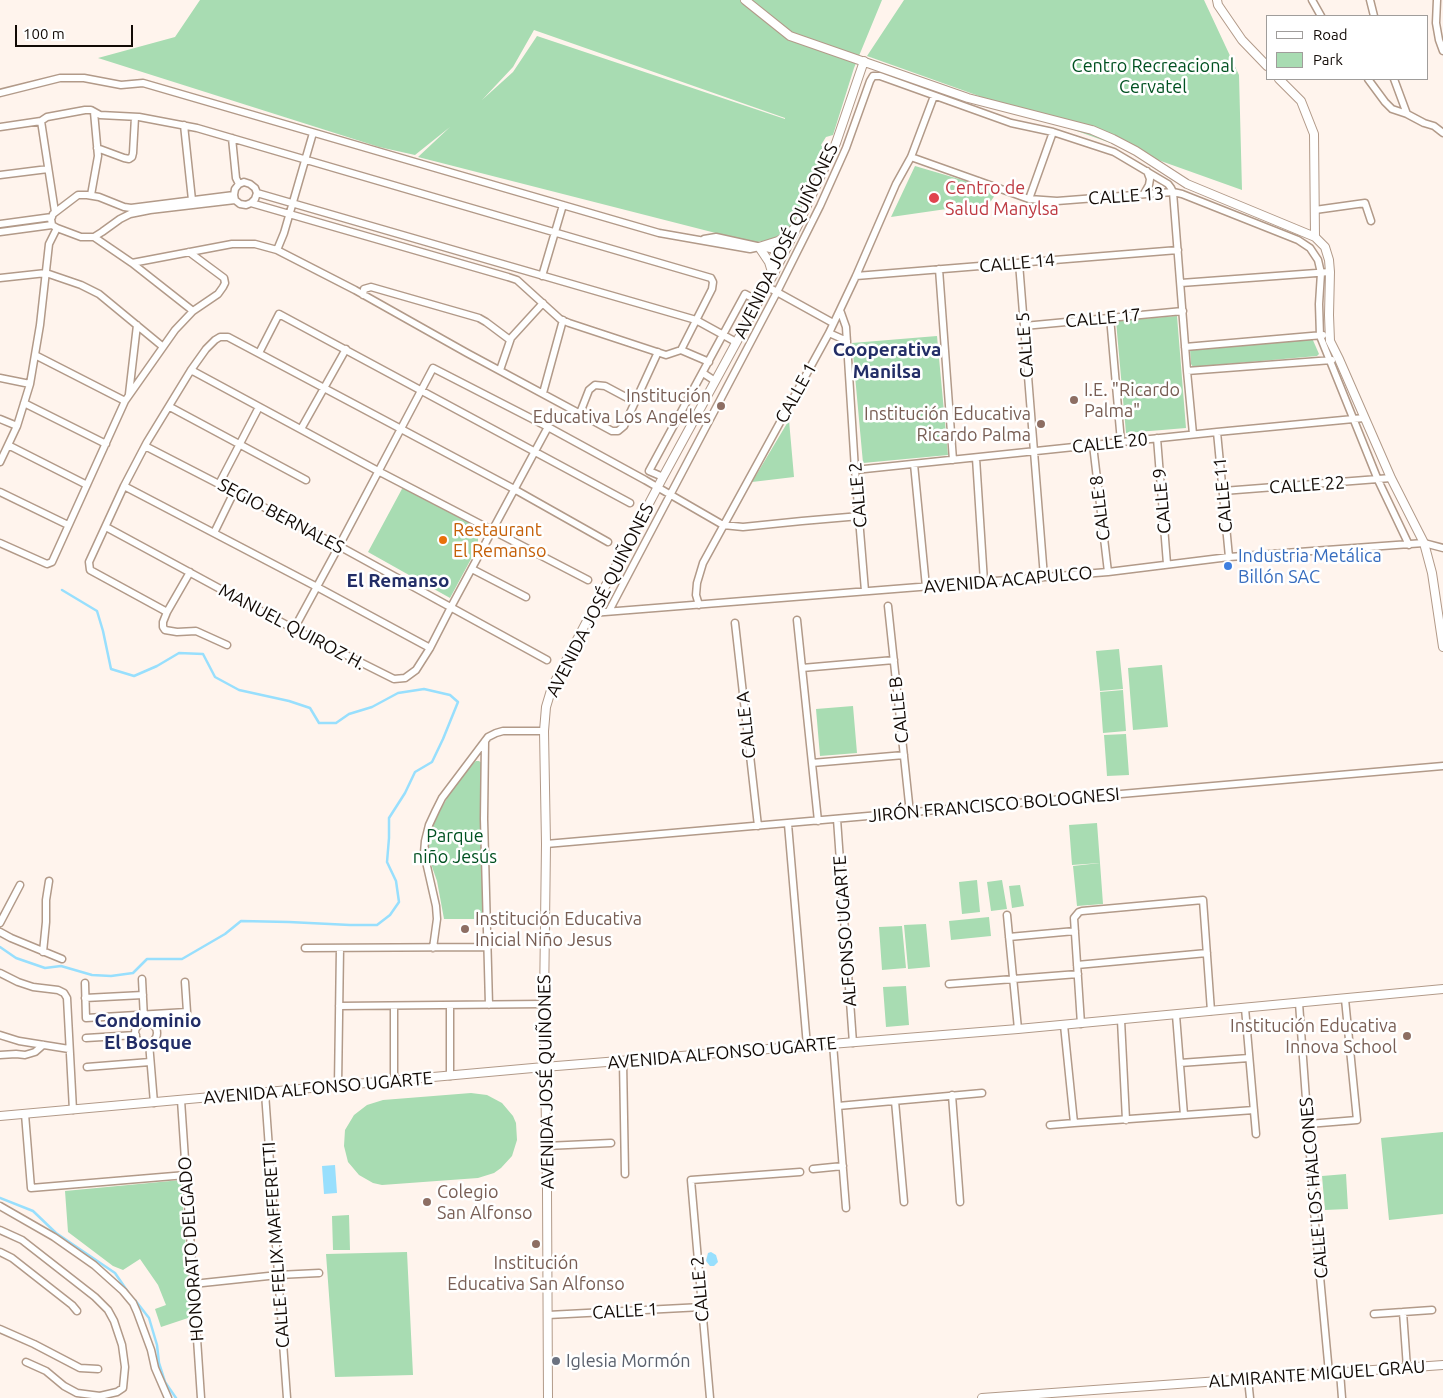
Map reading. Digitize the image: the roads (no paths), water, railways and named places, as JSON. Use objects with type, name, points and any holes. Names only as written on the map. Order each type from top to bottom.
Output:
[{"type":"street","points":[[745,0],[790,36],[968,98],[1092,130],[1136,151],[1187,184],[1315,237],[1325,247],[1329,260],[1330,341],[1391,478],[1424,544],[1432,573],[1443,646]]},
{"type":"street","points":[[1217,0],[1218,5],[1242,40],[1266,65]]},
{"type":"street","points":[[1312,0],[1320,15]]},
{"type":"street","points":[[1370,0],[1374,15]]},
{"type":"street","points":[[1437,0],[1436,23],[1443,51]]},
{"type":"street","name":"AVENIDA JOSÉ QUIÑONES","points":[[548,1398],[544,1067],[546,844],[544,731],[546,707],[552,687],[798,225],[836,143],[864,61]]},
{"type":"street","points":[[608,612],[777,292],[846,148],[871,78],[875,76],[880,76],[1011,123],[1053,132],[1114,152],[1168,184],[1173,192],[1186,371],[1193,434]]},
{"type":"street","points":[[0,93],[60,78],[84,78],[121,85],[143,83],[659,233],[698,240],[716,237],[784,252]]},
{"type":"street","points":[[1281,80],[1302,101],[1314,134],[1315,237]]},
{"type":"street","points":[[1369,80],[1385,102],[1392,108],[1437,128],[1443,133]]},
{"type":"street","points":[[1394,80],[1407,114]]},
{"type":"street","name":"CALLE 1","points":[[699,605],[696,596],[697,583],[703,563],[834,323],[896,184],[911,157],[934,96]]},
{"type":"street","points":[[0,127],[41,122],[46,117],[85,110],[100,115],[135,117],[184,125],[711,278],[713,282],[712,289],[681,350]]},
{"type":"street","points":[[91,195],[98,156],[94,112]]},
{"type":"street","points":[[97,148],[124,158],[129,159],[132,157],[135,117]]},
{"type":"street","points":[[41,122],[54,214]]},
{"type":"street","points":[[184,125],[192,200]]},
{"type":"street","points":[[1030,199],[1053,132]]},
{"type":"street","points":[[277,250],[284,233],[314,133]]},
{"type":"street","points":[[232,138],[236,178],[239,184]]},
{"type":"street","name":"CALLE 13","points":[[911,157],[1030,199],[1057,201],[1173,192],[1182,194],[1298,240],[1310,248],[1318,260],[1321,273]]},
{"type":"street","points":[[0,175],[48,169]]},
{"type":"street","points":[[1144,194],[1150,179],[1147,172]]},
{"type":"street","points":[[244,182],[255,188],[256,193],[255,199],[251,203],[246,205],[240,204],[235,197],[235,189],[244,182]]},
{"type":"street","points":[[256,193],[696,320],[736,342]]},
{"type":"street","points":[[0,462],[18,426],[30,384],[40,325],[49,244],[55,227],[51,219],[54,214],[78,195],[91,195],[131,208],[192,200],[235,197]]},
{"type":"street","points":[[0,232],[55,227],[81,236],[94,236],[130,214],[235,197]]},
{"type":"street","points":[[251,203],[517,280],[563,320],[569,323],[666,355],[681,350],[709,362]]},
{"type":"street","points":[[1315,210],[1365,203],[1371,221]]},
{"type":"street","points":[[542,276],[563,205]]},
{"type":"street","points":[[0,224],[54,214]]},
{"type":"street","points":[[759,247],[785,237],[798,225]]},
{"type":"street","points":[[94,236],[194,311]]},
{"type":"street","points":[[132,263],[232,244],[260,244],[277,250],[363,295],[612,431],[621,429],[624,426],[658,352]]},
{"type":"street","points":[[759,247],[769,262],[773,275]]},
{"type":"street","name":"CALLE 14","points":[[856,276],[1178,250]]},
{"type":"street","points":[[0,543],[47,564],[52,562],[127,398],[175,330],[194,311],[218,294],[225,283],[224,278],[189,252]]},
{"type":"street","name":"CALLE 5","points":[[1018,263],[1044,577]]},
{"type":"street","points":[[939,270],[953,460]]},
{"type":"street","points":[[1181,283],[1330,272]]},
{"type":"street","points":[[0,278],[46,273],[94,290],[162,346]]},
{"type":"street","points":[[1321,273],[1319,304],[1320,336],[1378,480],[1409,544]]},
{"type":"street","points":[[766,286],[834,323]]},
{"type":"street","points":[[363,295],[364,289],[371,287],[479,318],[510,340]]},
{"type":"street","points":[[663,478],[648,471],[745,294],[758,301]]},
{"type":"street","points":[[500,370],[510,340],[543,303]]},
{"type":"street","name":"CALLE 2","points":[[840,310],[846,327],[865,591]]},
{"type":"street","name":"CALLE 17","points":[[1024,326],[1183,311]]},
{"type":"street","points":[[258,353],[280,314],[630,503]]},
{"type":"street","points":[[1110,317],[1121,442]]},
{"type":"street","points":[[543,393],[563,320]]},
{"type":"street","points":[[127,398],[137,325]]},
{"type":"street","points":[[828,333],[846,341]]},
{"type":"street","points":[[1185,347],[1329,335]]},
{"type":"street","points":[[167,612],[90,570],[89,562],[124,486],[146,446],[191,370],[206,349],[220,337],[228,337],[514,489],[608,542]]},
{"type":"street","points":[[301,429],[346,349]]},
{"type":"street","points":[[34,355],[127,398]]},
{"type":"street","points":[[1186,371],[1339,359]]},
{"type":"street","points":[[294,629],[433,368],[548,427],[723,525],[743,527],[860,516]]},
{"type":"street","points":[[191,370],[378,471],[588,580]]},
{"type":"street","points":[[703,373],[715,381]]},
{"type":"street","points":[[0,378],[30,384]]},
{"type":"street","points":[[580,413],[589,390],[595,385],[605,386],[635,402]]},
{"type":"street","points":[[24,403],[106,444]]},
{"type":"street","points":[[170,406],[306,480]]},
{"type":"street","points":[[219,484],[259,407]]},
{"type":"street","name":"CALLE 20","points":[[855,470],[1364,418]]},
{"type":"street","points":[[0,419],[18,426]]},
{"type":"street","name":"MANUEL QUIROZ H.","points":[[106,527],[294,629],[394,679],[405,678],[416,670],[430,648],[548,427]]},
{"type":"street","name":"CALLE 11","points":[[1217,432],[1229,558]]},
{"type":"street","name":"CALLE 9","points":[[1157,438],[1168,564]]},
{"type":"street","points":[[8,445],[87,485]]},
{"type":"street","name":"CALLE 8","points":[[1093,445],[1108,572]]},
{"type":"street","name":"SEGIO BERNALES","points":[[146,446],[339,546],[547,660]]},
{"type":"street","points":[[976,458],[984,582]]},
{"type":"street","points":[[914,464],[926,586]]},
{"type":"street","name":"CALLE 22","points":[[1223,490],[1391,478]]},
{"type":"street","points":[[124,486],[430,648]]},
{"type":"street","points":[[0,492],[68,525]]},
{"type":"street","points":[[214,533],[234,492]]},
{"type":"street","name":"AVENIDA ACAPULCO","points":[[592,613],[1108,572],[1229,558],[1409,544],[1424,544],[1443,548]]},
{"type":"street","points":[[472,569],[526,597]]},
{"type":"street","points":[[190,572],[167,612],[163,627],[165,630],[176,632],[196,631],[228,645]]},
{"type":"street","name":"CALLE B","points":[[888,606],[910,813]]},
{"type":"street","points":[[797,620],[818,821]]},
{"type":"street","name":"CALLE A","points":[[735,623],[758,826]]},
{"type":"street","points":[[802,668],[894,660]]},
{"type":"street","points":[[433,948],[437,919],[436,906],[424,853],[429,826],[442,798],[488,737],[503,731],[544,731]]},
{"type":"street","points":[[485,741],[484,819],[489,1005]]},
{"type":"street","points":[[812,763],[904,755]]},
{"type":"street","name":"JIRÓN FRANCISCO BOLOGNESI","points":[[546,844],[1443,766]]},
{"type":"street","name":"ALFONSO UGARTE","points":[[837,819],[853,1042]]},
{"type":"street","points":[[788,824],[807,1046]]},
{"type":"street","points":[[43,952],[49,881]]},
{"type":"street","points":[[0,923],[20,885]]},
{"type":"street","points":[[1081,1024],[1074,918],[1076,914],[1082,911],[1203,900],[1211,1011]]},
{"type":"street","points":[[1007,915],[1018,1029]]},
{"type":"street","points":[[1009,937],[1075,931]]},
{"type":"street","points":[[0,932],[43,952],[62,958]]},
{"type":"street","points":[[305,948],[488,947]]},
{"type":"street","points":[[338,1086],[340,948]]},
{"type":"street","points":[[1077,965],[1207,953]]},
{"type":"street","points":[[0,973],[33,987],[58,990],[64,993],[67,998],[73,1110]]},
{"type":"street","points":[[949,984],[1078,974]]},
{"type":"street","points":[[142,979],[145,1022]]},
{"type":"street","points":[[85,983],[86,1018],[187,1012],[185,982]]},
{"type":"street","name":"AVENIDA ALFONSO UGARTE","points":[[0,1116],[544,1067],[1081,1024],[1443,989]]},
{"type":"street","points":[[85,998],[143,995]]},
{"type":"street","points":[[1308,1124],[1357,1120],[1345,999]]},
{"type":"street","name":"CALLE LOS HALCONES","points":[[1299,1003],[1330,1372]]},
{"type":"street","points":[[339,1006],[544,1004]]},
{"type":"street","points":[[450,1005],[450,1076]]},
{"type":"street","points":[[394,1006],[394,1081]]},
{"type":"street","points":[[1245,1008],[1256,1134]]},
{"type":"street","points":[[1176,1015],[1184,1116]]},
{"type":"street","points":[[1121,1020],[1126,1120]]},
{"type":"street","points":[[145,1022],[152,1024],[156,1029],[156,1036],[155,1040],[145,1044],[139,1041],[136,1035],[137,1028],[145,1022]]},
{"type":"street","points":[[1064,1025],[1074,1124]]},
{"type":"street","points":[[0,1035],[69,1050]]},
{"type":"street","points":[[86,1038],[136,1035]]},
{"type":"street","points":[[149,1043],[154,1102]]},
{"type":"street","points":[[833,1044],[846,1208]]},
{"type":"street","points":[[0,1055],[25,1055],[35,1052],[42,1045]]},
{"type":"street","points":[[1180,1062],[1249,1058]]},
{"type":"street","points":[[623,1061],[624,1174]]},
{"type":"street","points":[[88,1067],[150,1062]]},
{"type":"street","name":"CALLE FELIX MAFFERETTI","points":[[265,1092],[287,1398]]},
{"type":"street","points":[[838,1106],[982,1093]]},
{"type":"street","points":[[952,1096],[960,1202]]},
{"type":"street","name":"HONORATO DELGADO","points":[[181,1100],[201,1398]]},
{"type":"street","points":[[895,1101],[904,1202]]},
{"type":"street","points":[[1050,1125],[1254,1110]]},
{"type":"street","points":[[26,1114],[32,1188],[186,1175]]},
{"type":"street","points":[[546,1146],[611,1142]]},
{"type":"street","points":[[813,1169],[843,1166]]},
{"type":"street","name":"CALLE 2","points":[[710,1398],[691,1180],[800,1172]]},
{"type":"street","points":[[0,1206],[54,1237],[94,1264],[123,1291],[133,1303],[137,1312],[152,1350],[155,1368],[168,1398]]},
{"type":"street","points":[[0,1230],[22,1240],[95,1297],[108,1310],[122,1345],[125,1367],[123,1388],[117,1392],[100,1396],[78,1393],[64,1386],[46,1371],[26,1362]]},
{"type":"street","points":[[0,1252],[12,1258],[77,1311]]},
{"type":"street","points":[[192,1284],[318,1273]]},
{"type":"street","name":"CALLE 1","points":[[548,1315],[702,1307]]},
{"type":"street","points":[[1374,1314],[1432,1310]]},
{"type":"street","points":[[1403,1312],[1407,1368]]},
{"type":"street","points":[[0,1329],[80,1368],[98,1369]]},
{"type":"street","name":"ALMIRANTE MIGUEL GRAU","points":[[982,1398],[1443,1365]]},
{"type":"street","points":[[1340,1372],[1342,1398]]},
{"type":"street","points":[[1248,1379],[1250,1398]]},
{"type":"water","points":[[335,1165],[337,1193],[324,1194],[322,1166]]},
{"type":"water","points":[[711,1252],[716,1255],[718,1262],[714,1266],[710,1266],[706,1261],[708,1253]]},
{"type":"waterway","points":[[0,947],[16,958],[45,968],[61,966],[92,975],[111,976],[133,973],[147,959],[182,959],[225,934],[241,921],[377,925],[390,915],[399,902],[396,881],[387,862],[389,818],[405,793],[415,772],[432,762],[458,702],[450,695],[424,689],[398,693],[372,707],[349,714],[336,723],[319,723],[310,708],[289,701],[239,690],[215,677],[203,654],[179,653],[157,666],[134,676],[111,669],[97,611],[62,590]]},
{"type":"waterway","points":[[0,1198],[33,1211],[56,1233],[115,1273],[128,1292]]},
{"type":"waterway","points":[[135,1300],[149,1318],[165,1382],[176,1398]]},
{"type":"place","name":"Centro de Salud Manylsa","points":[[934,198]]},
{"type":"place","name":"I.E. \"Ricardo Palma\"","points":[[1074,400]]},
{"type":"place","name":"Institución Educativa Los Angeles","points":[[721,406]]},
{"type":"place","name":"Institución Educativa Ricardo Palma","points":[[1041,424]]},
{"type":"place","name":"Restaurant El Remanso","points":[[443,540]]},
{"type":"place","name":"Industria Metálica Billón SAC","points":[[1228,566]]},
{"type":"place","name":"Institución Educativa Inicial Niño Jesus","points":[[465,929]]},
{"type":"place","name":"Institución Educativa Innova School","points":[[1407,1036]]},
{"type":"place","name":"Colegio San Alfonso","points":[[427,1202]]},
{"type":"place","name":"Institución Educativa San Alfonso","points":[[536,1244]]},
{"type":"place","name":"Iglesia Mormón","points":[[556,1361]]},
{"type":"district","name":"Cooperativa Manilsa","points":[[887,361]]},
{"type":"district","name":"El Remanso","points":[[398,581]]},
{"type":"district","name":"Condominio El Bosque","points":[[148,1032]]},
{"type":"park label","name":"Centro Recreacional Cervatel","points":[[1153,76]]},
{"type":"park label","name":"Parque niño Jesús","points":[[455,846]]}]
